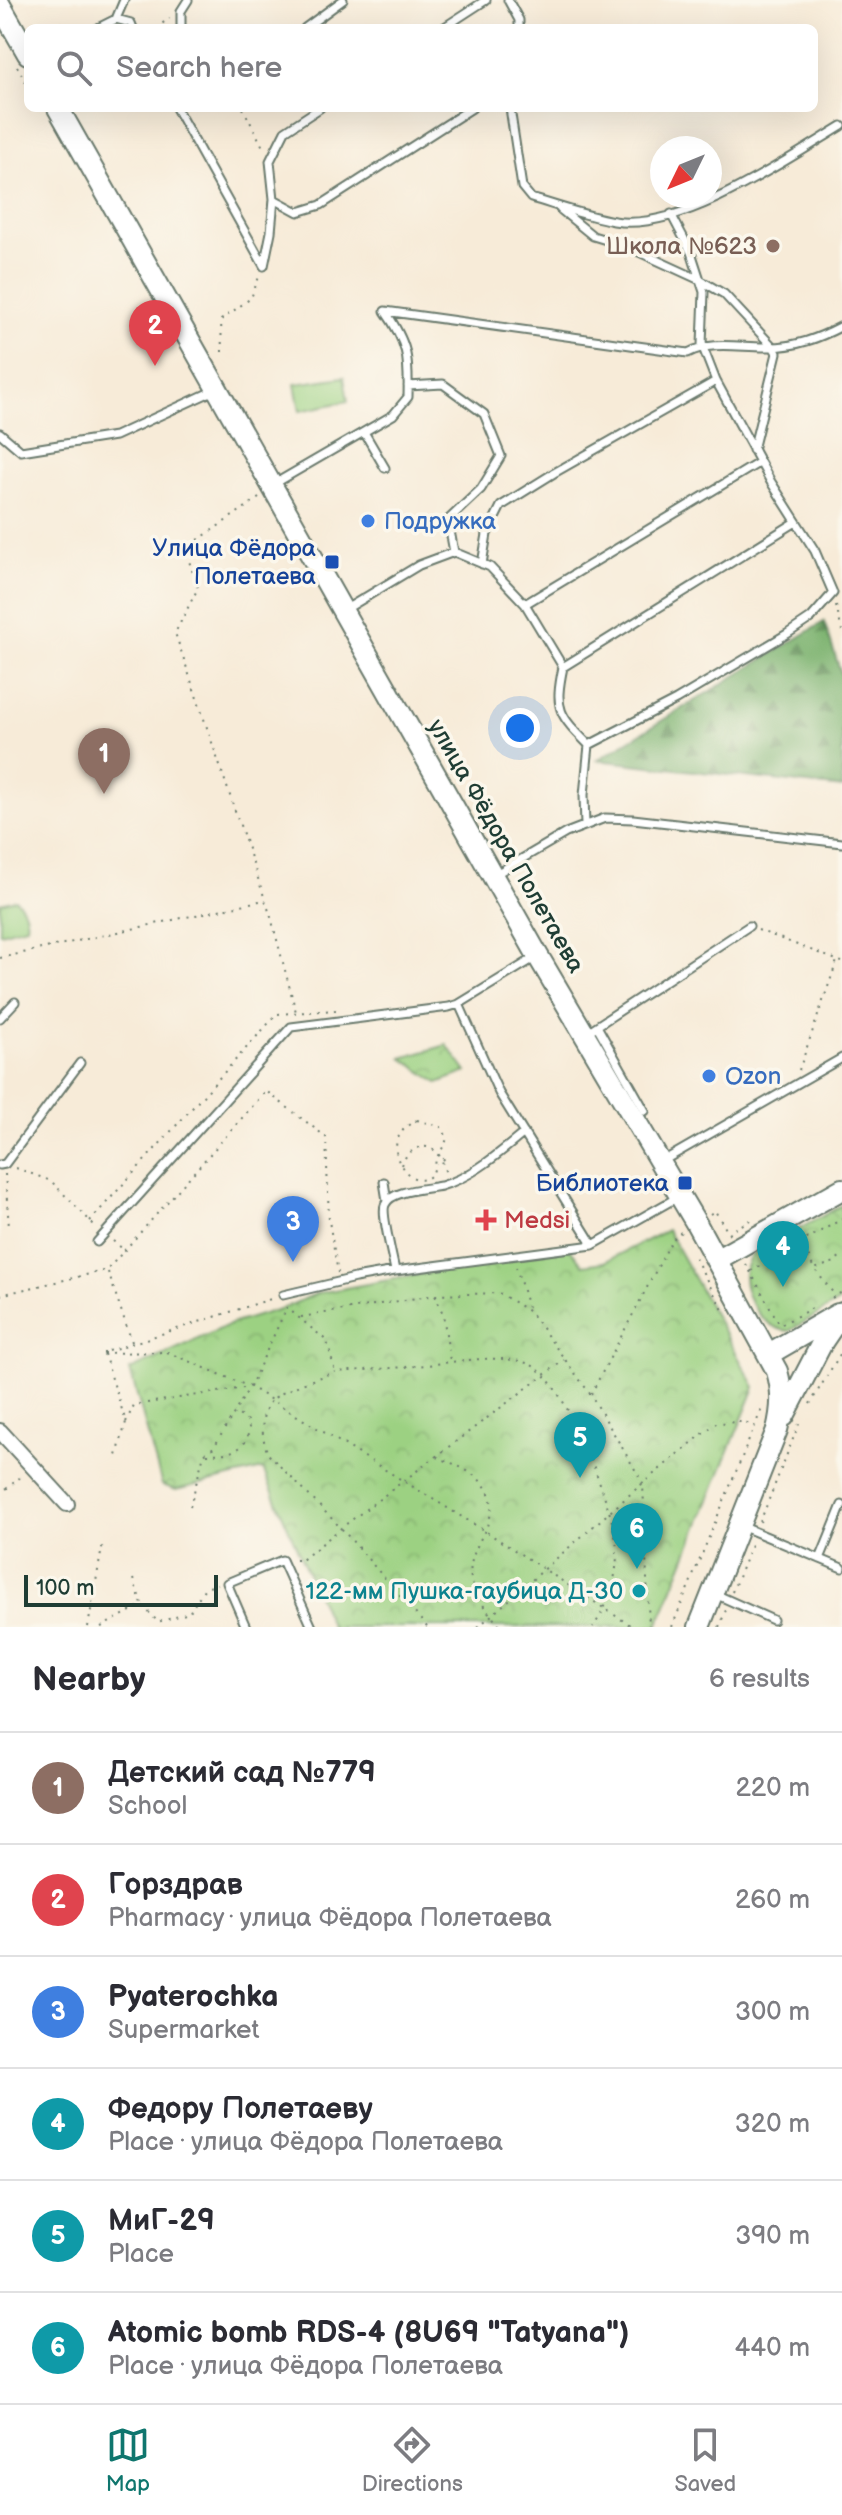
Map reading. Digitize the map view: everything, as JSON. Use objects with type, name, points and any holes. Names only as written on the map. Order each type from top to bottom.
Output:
[{"type":"main road","points":[[0,5],[24,47]]},
{"type":"main road","name":"улица Фёдора Полетаева","points":[[60,112],[217,389],[266,491],[343,611],[538,956],[590,1030],[659,1163],[769,1354],[782,1388],[777,1430],[748,1529],[721,1596],[699,1627]]},
{"type":"main road","points":[[716,1260],[842,1189]]},
{"type":"main road","points":[[769,1354],[840,1307]]},
{"type":"main road","points":[[777,1430],[840,1307]]},
{"type":"street","points":[[0,1431],[67,1504]]},
{"type":"lane","points":[[106,24],[116,19],[124,0]]},
{"type":"lane","points":[[181,24],[181,11],[188,0]]},
{"type":"lane","points":[[310,24],[343,0]]},
{"type":"lane","points":[[449,24],[486,0]]},
{"type":"lane","points":[[508,0],[519,24]]},
{"type":"lane","points":[[116,19],[131,24]]},
{"type":"lane","points":[[178,112],[264,266]]},
{"type":"lane","points":[[264,266],[274,199],[270,161],[285,131],[314,112]]},
{"type":"lane","points":[[274,199],[298,212],[321,205],[466,112]]},
{"type":"lane","points":[[511,112],[522,187],[531,198],[615,222],[653,221],[733,191],[842,126]]},
{"type":"lane","points":[[556,205],[593,236],[626,246],[724,294],[774,348],[777,353],[753,450]]},
{"type":"lane","points":[[589,745],[676,700],[787,634],[811,618],[833,593],[815,551],[753,450],[716,381],[702,345],[704,292],[691,252],[671,214]]},
{"type":"lane","points":[[266,491],[393,415],[408,397],[408,365],[402,335],[385,311],[688,353],[702,345],[774,348],[816,340],[842,326]]},
{"type":"lane","points":[[482,564],[487,534],[501,506],[716,381]]},
{"type":"lane","points":[[408,386],[443,384],[484,414],[501,456],[481,489],[448,520],[454,552]]},
{"type":"lane","points":[[0,433],[21,451],[115,436],[217,389]]},
{"type":"lane","points":[[364,432],[385,468]]},
{"type":"lane","points":[[525,604],[760,462]]},
{"type":"lane","points":[[563,667],[796,522]]},
{"type":"lane","points":[[343,611],[419,565],[454,552],[490,567],[525,604],[563,667],[557,697],[566,722],[589,745]]},
{"type":"lane","points":[[585,826],[584,795],[589,745]]},
{"type":"lane","points":[[493,876],[566,833],[605,818],[842,843]]},
{"type":"lane","points":[[645,1111],[590,1030],[749,926]]},
{"type":"lane","points":[[97,1242],[291,1027],[449,1007],[538,956]]},
{"type":"lane","points":[[0,1018],[15,1002]]},
{"type":"lane","points":[[459,1004],[499,1093],[593,1245]]},
{"type":"lane","points":[[659,1163],[842,1058]]},
{"type":"lane","points":[[2,1164],[80,1063]]},
{"type":"lane","points":[[395,1271],[384,1208],[387,1201],[396,1194],[455,1180],[491,1159],[524,1133]]},
{"type":"lane","points":[[384,1182],[387,1201]]},
{"type":"lane","points":[[283,1295],[395,1271],[593,1245],[679,1196]]},
{"type":"lane","points":[[820,1559],[842,1505]]},
{"type":"lane","points":[[748,1529],[842,1568]]},
{"type":"lane","points":[[246,1627],[227,1583],[282,1560],[312,1627]]},
{"type":"lane","points":[[721,1596],[773,1620]]},
{"type":"path","points":[[162,24],[181,11]]},
{"type":"path","points":[[245,112],[270,161]]},
{"type":"path","points":[[222,352],[221,320],[251,298],[264,266]]},
{"type":"path","points":[[266,491],[185,549],[198,588],[175,633],[266,899],[296,1012]]},
{"type":"path","points":[[833,593],[842,631]]},
{"type":"path","points":[[0,958],[266,899]]},
{"type":"path","points":[[749,926],[840,962],[794,1086]]},
{"type":"path","points":[[0,1295],[107,1270],[266,1091],[326,1137],[329,1221],[339,1282]]},
{"type":"path","points":[[417,1120],[445,1130],[447,1139],[433,1172],[423,1180],[410,1177],[401,1166],[395,1149],[403,1129],[417,1120]]},
{"type":"path","points":[[401,1166],[408,1153],[419,1147],[430,1148],[439,1154],[443,1170],[455,1180]]},
{"type":"path","points":[[442,1161],[448,1154]]},
{"type":"path","points":[[9,1227],[2,1164],[51,1181],[124,1251]]},
{"type":"path","points":[[840,1307],[780,1325],[750,1272],[842,1219]]},
{"type":"path","points":[[591,1395],[672,1240],[682,1231],[687,1241]]},
{"type":"path","points":[[802,1242],[814,1269],[840,1307]]},
{"type":"path","points":[[692,1250],[729,1318]]},
{"type":"path","points":[[814,1269],[835,1262],[842,1254]]},
{"type":"path","points":[[513,1257],[530,1312],[591,1395],[643,1483],[649,1627]]},
{"type":"path","points":[[107,1270],[132,1343]]},
{"type":"path","points":[[840,1307],[842,1292]]},
{"type":"path","points":[[301,1317],[435,1295],[499,1293],[530,1312]]},
{"type":"path","points":[[103,1353],[283,1295]]},
{"type":"path","points":[[435,1295],[443,1314],[450,1363]]},
{"type":"path","points":[[190,1507],[204,1454],[214,1447],[250,1387],[286,1307],[327,1341],[335,1372]]},
{"type":"path","points":[[805,1413],[842,1351]]},
{"type":"path","points":[[103,1353],[167,1352],[250,1387],[485,1531],[633,1627]]},
{"type":"path","points":[[103,1353],[126,1422]]},
{"type":"path","points":[[282,1560],[302,1560],[565,1359]]},
{"type":"path","points":[[427,1627],[341,1528],[268,1454],[263,1441],[263,1419],[272,1400],[313,1379],[335,1372],[515,1360],[532,1365],[545,1375],[562,1398],[598,1479],[616,1542],[615,1572],[605,1610],[593,1627]]},
{"type":"path","points":[[117,1456],[134,1405],[250,1387]]},
{"type":"path","points":[[672,1627],[765,1402]]},
{"type":"path","points":[[204,1454],[227,1454],[240,1449],[250,1433],[249,1422],[233,1412]]},
{"type":"path","points":[[478,1627],[716,1423],[756,1424]]},
{"type":"path","points":[[719,1627],[721,1596],[748,1529],[799,1424]]},
{"type":"path","points":[[437,1457],[456,1464],[478,1478],[493,1501],[491,1517],[474,1551],[471,1578],[480,1602],[501,1627]]},
{"type":"path","points":[[0,1494],[33,1467]]},
{"type":"path","points":[[88,1627],[103,1542]]},
{"type":"path","points":[[133,1579],[142,1605],[160,1627]]},
{"type":"path","points":[[158,1622],[189,1613],[204,1589],[217,1584]]},
{"type":"path","points":[[101,1627],[142,1605]]},
{"type":"green space","points":[[344,377],[348,401],[300,411],[295,384]]},
{"type":"green space","points":[[824,622],[842,676],[842,788],[597,760]]},
{"type":"green space","points":[[15,899],[24,911],[26,926],[0,933],[0,903]]},
{"type":"green space","points":[[447,1045],[467,1072],[438,1083],[402,1058]]},
{"type":"green space","points":[[842,1205],[842,1300],[789,1331],[771,1325],[757,1311],[747,1293],[744,1274],[751,1256]]},
{"type":"green space","points":[[667,1230],[755,1387],[657,1627],[331,1627],[263,1469],[176,1490],[162,1485],[130,1370],[231,1324],[286,1307],[318,1293],[569,1247],[583,1265],[604,1262]]},
{"type":"place","name":"Школа №623","points":[[773,246]]},
{"type":"place","name":"Горздрав","points":[[155,366]]},
{"type":"place","name":"Подружка","points":[[368,521]]},
{"type":"place","name":"Улица Фёдора Полетаева","points":[[332,562]]},
{"type":"place","name":"Детский сад №779","points":[[104,794]]},
{"type":"place","name":"Ozon","points":[[709,1076]]},
{"type":"place","name":"Библиотека","points":[[685,1183]]},
{"type":"place","name":"Medsi","points":[[486,1220]]},
{"type":"place","name":"Pyaterochka","points":[[293,1262]]},
{"type":"place","name":"Федору Полетаеву","points":[[783,1287]]},
{"type":"place","name":"МиГ-29","points":[[580,1478]]},
{"type":"place","name":"Atomic bomb RDS-4 (8U69 \"Tatyana\")","points":[[637,1569]]},
{"type":"place","name":"122-мм Пушка-гаубица Д-30","points":[[639,1591]]}]
